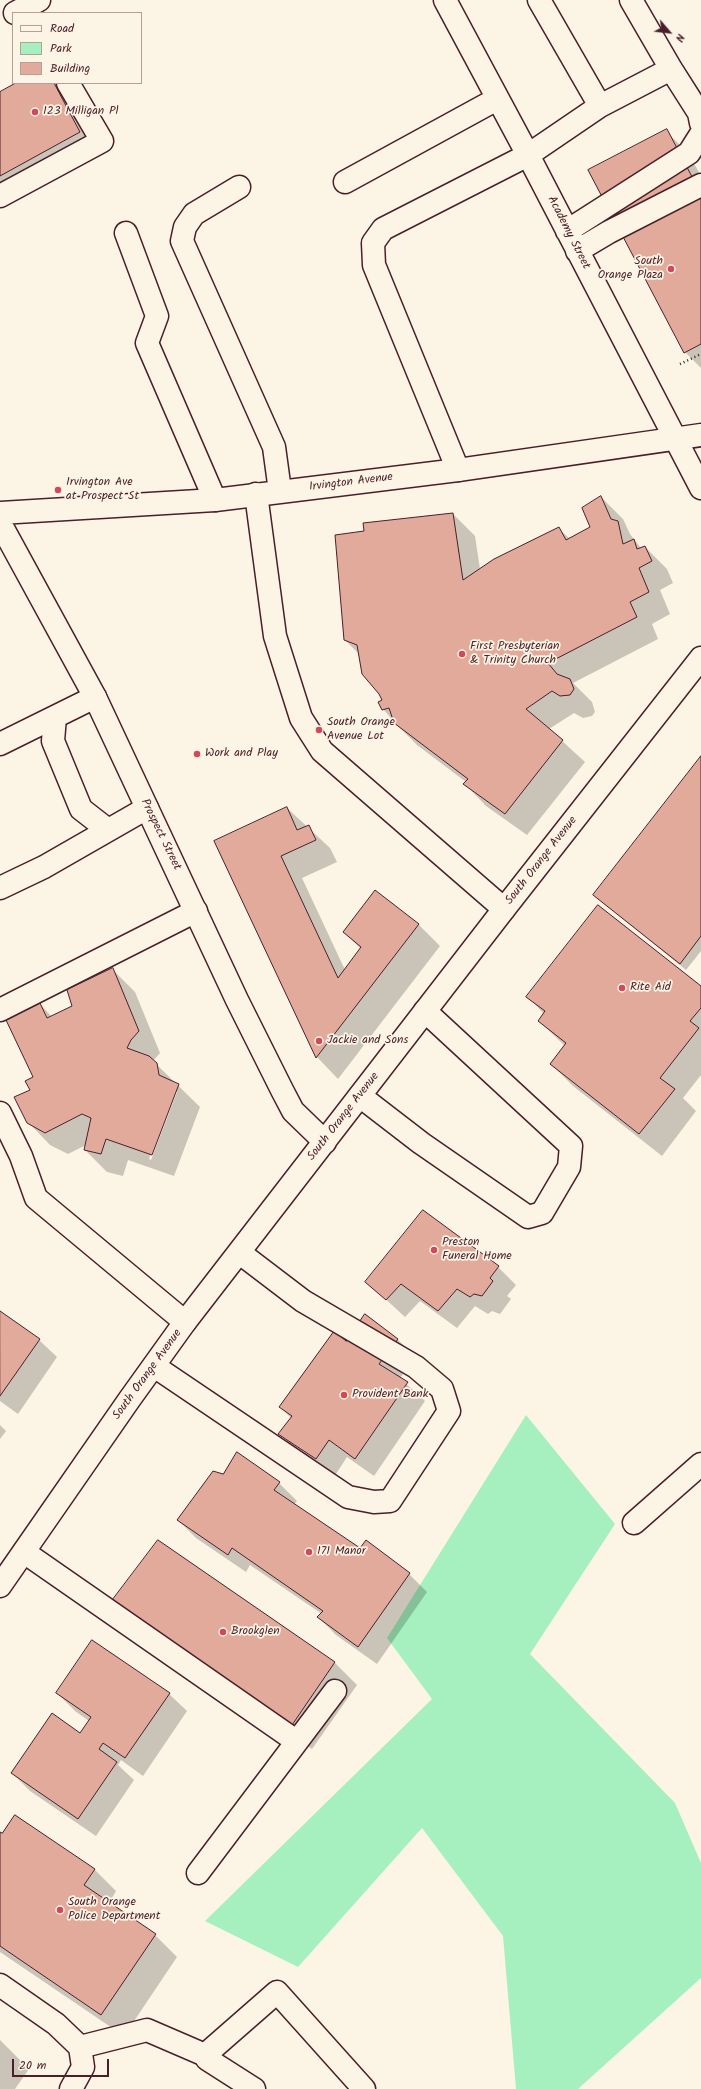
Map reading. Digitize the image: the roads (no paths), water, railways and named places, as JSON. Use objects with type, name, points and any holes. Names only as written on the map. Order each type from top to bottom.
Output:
[{"type":"main road","name":"Academy Street","points":[[445,0],[528,155],[566,231],[701,488]]},
{"type":"main road","points":[[539,0],[600,106]]},
{"type":"main road","points":[[631,0],[670,69],[699,113],[701,123]]},
{"type":"main road","points":[[0,21],[12,16]]},
{"type":"main road","points":[[458,470],[374,265],[374,243],[383,229],[528,155],[600,106],[670,69]]},
{"type":"main road","points":[[0,196],[102,141],[69,84]]},
{"type":"main road","points":[[345,182],[497,99]]},
{"type":"main road","points":[[566,231],[688,153],[701,134]]},
{"type":"main road","points":[[577,251],[609,232],[701,185]]},
{"type":"main road","points":[[239,187],[194,214],[185,228],[182,241],[274,447],[280,491]]},
{"type":"main road","points":[[126,233],[157,316],[147,343],[215,500]]},
{"type":"main road","name":"Irvington Avenue","points":[[0,513],[215,500],[458,470],[701,435]]},
{"type":"main road","points":[[256,494],[275,636],[301,718],[322,751],[504,909]]},
{"type":"main road","name":"Prospect Street","points":[[0,523],[95,697],[237,1000],[293,1111],[325,1142]]},
{"type":"main road","name":"South Orange Avenue","points":[[0,1586],[185,1322],[240,1253],[504,909],[701,658]]},
{"type":"main road","points":[[0,744],[95,697]]},
{"type":"main road","points":[[55,717],[53,741],[81,809],[108,830]]},
{"type":"main road","points":[[0,888],[44,867],[147,808]]},
{"type":"main road","points":[[0,1010],[196,912]]},
{"type":"main road","points":[[360,1096],[421,1143],[528,1217],[542,1213],[569,1167],[571,1146],[426,1011]]},
{"type":"main road","points":[[0,1113],[21,1156],[36,1198],[185,1322]]},
{"type":"main road","points":[[154,1366],[348,1497],[374,1502],[390,1501],[449,1412],[442,1390],[416,1367],[303,1301],[240,1253]]},
{"type":"main road","points":[[634,1523],[701,1464]]},
{"type":"main road","points":[[24,1552],[296,1742]]},
{"type":"main road","points":[[198,1873],[335,1692]]},
{"type":"main road","points":[[0,1986],[56,2024],[80,2047],[83,2067],[71,2089]]},
{"type":"main road","points":[[205,2055],[277,1992],[364,2089]]},
{"type":"main road","points":[[80,2047],[147,2030],[205,2055],[207,2058],[254,2089]]},
{"type":"place","name":"123 Milligan Pl","points":[[35,112]]},
{"type":"place","name":"South Orange Plaza","points":[[671,269]]},
{"type":"place","name":"Irvington Ave at Prospect St","points":[[58,490]]},
{"type":"place","name":"First Presbyterian & Trinity Church","points":[[462,654]]},
{"type":"place","name":"South Orange Avenue Lot","points":[[319,730]]},
{"type":"place","name":"Work and Play","points":[[197,754]]},
{"type":"place","name":"Rite Aid","points":[[622,988]]},
{"type":"place","name":"Jackie and Sons","points":[[319,1041]]},
{"type":"place","name":"Preston Funeral Home","points":[[434,1250]]},
{"type":"place","name":"Provident Bank","points":[[344,1395]]},
{"type":"place","name":"171 Manor","points":[[309,1552]]},
{"type":"place","name":"Brookglen","points":[[223,1632]]},
{"type":"place","name":"South Orange Police Department","points":[[60,1910]]}]
